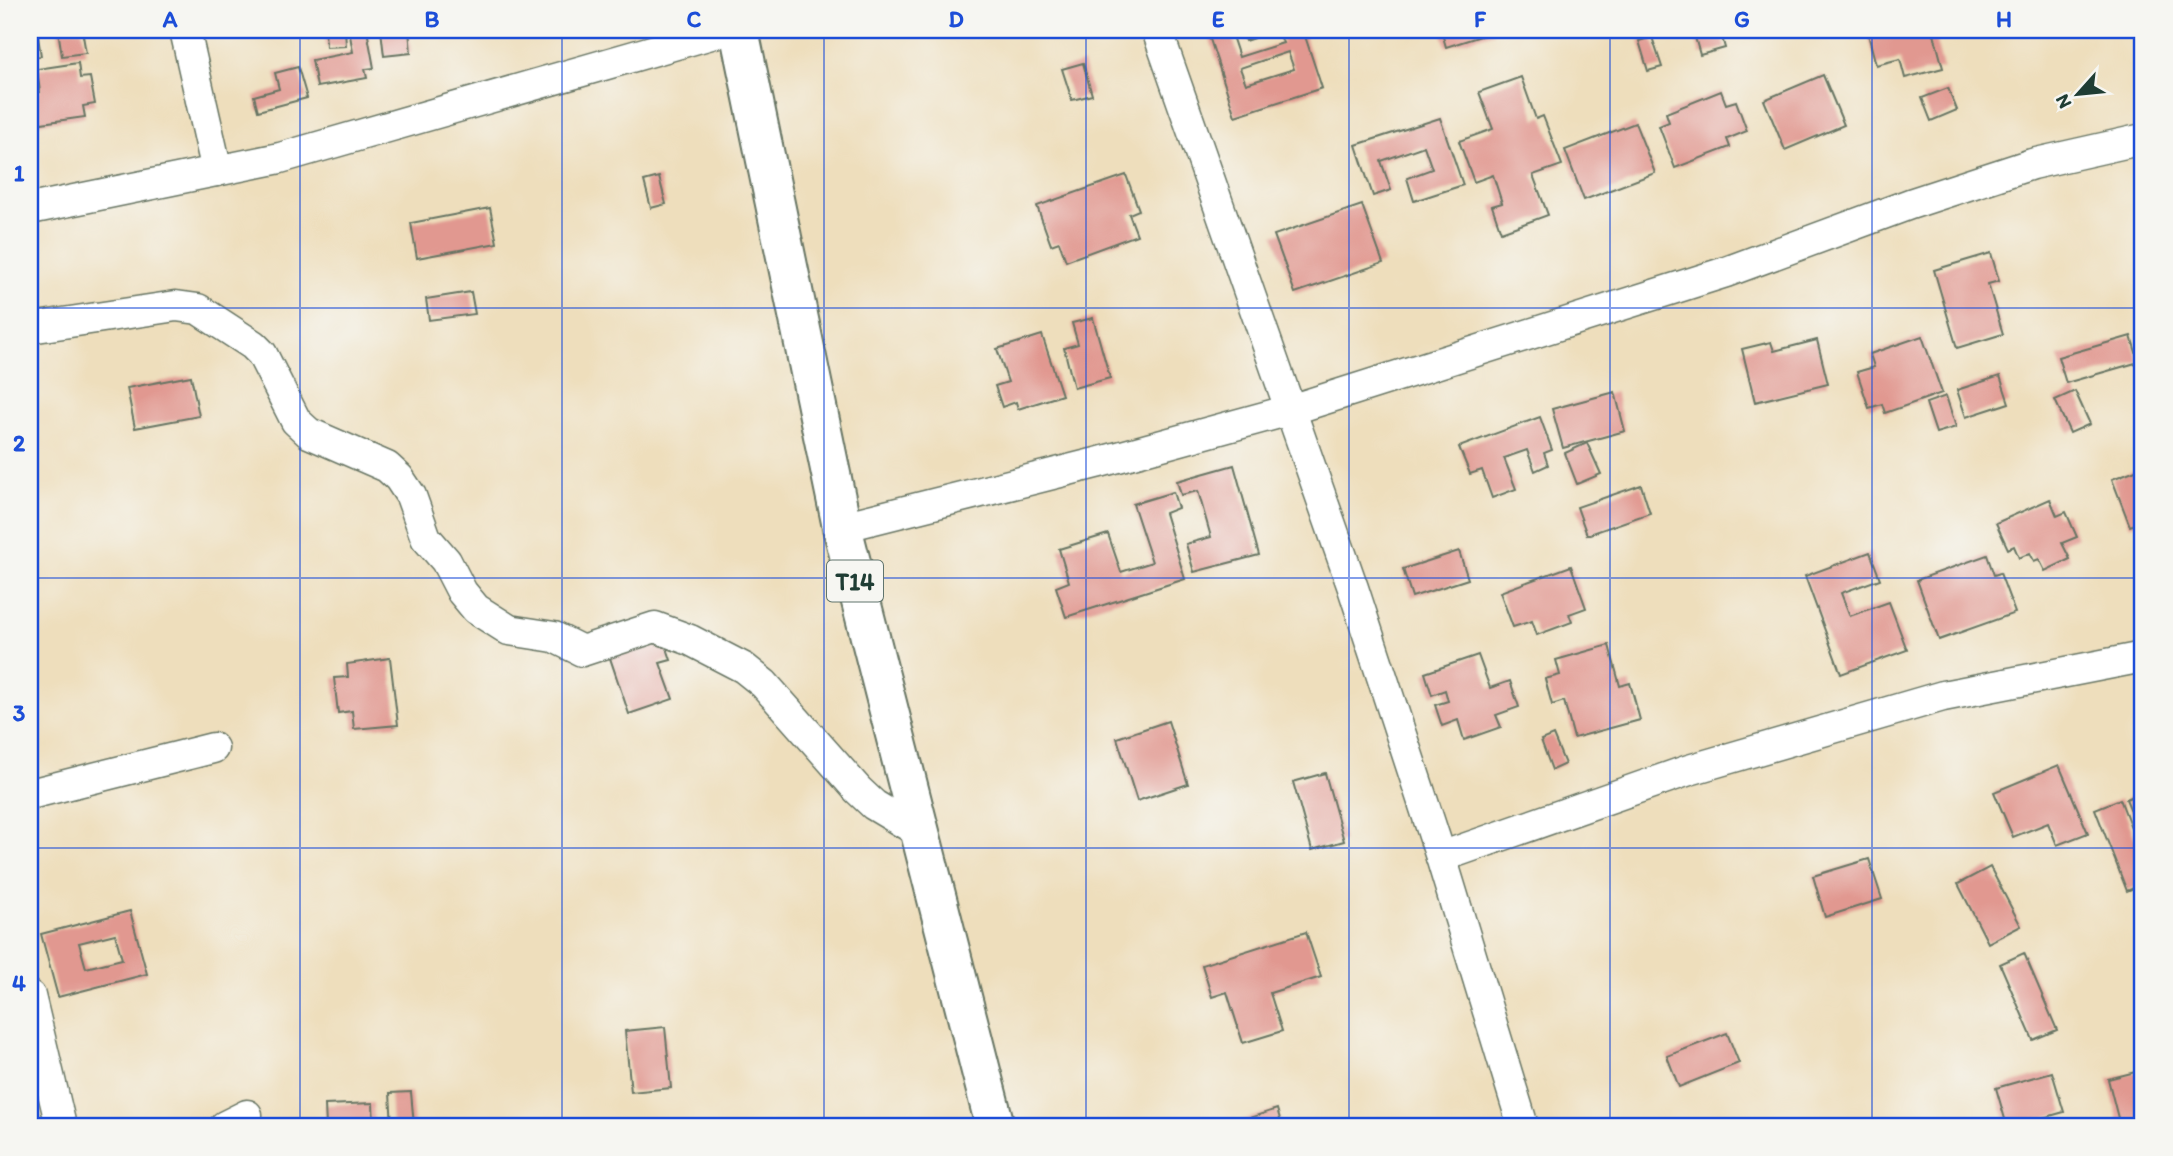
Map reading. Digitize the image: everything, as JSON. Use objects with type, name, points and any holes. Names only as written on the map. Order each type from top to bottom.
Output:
[{"type":"highway","name":"T14","points":[[738,30],[842,527],[995,1126]]},
{"type":"street","points":[[185,30],[217,172]]},
{"type":"street","points":[[30,209],[280,158],[725,30]]},
{"type":"street","points":[[1157,30],[1353,588],[1441,857],[1523,1126]]},
{"type":"street","points":[[842,527],[1100,462],[1290,410],[1726,272],[1910,204],[2032,164],[2143,139]]},
{"type":"street","points":[[30,328],[176,306],[198,309],[211,315],[262,354],[296,421],[309,433],[387,467],[399,478],[411,496],[426,538],[446,561],[462,592],[476,609],[509,630],[554,637],[582,651],[655,627],[690,639],[744,668],[764,684],[858,790],[874,805],[919,832]]},
{"type":"street","points":[[1441,857],[1689,770],[1942,696],[2143,657]]},
{"type":"street","points":[[30,794],[213,748]]},
{"type":"street","points":[[30,996],[61,1126]]},
{"type":"building","points":[[30,30],[37,30],[41,56],[30,58]]},
{"type":"building","points":[[58,30],[82,30],[86,53],[62,56]]},
{"type":"building","points":[[325,30],[345,30],[346,46],[326,47]]},
{"type":"building","points":[[349,30],[367,30],[374,68],[365,69],[367,78],[317,87],[312,60],[353,52]]},
{"type":"building","points":[[381,30],[409,30],[411,53],[384,56]]},
{"type":"building","points":[[1230,30],[1239,57],[1283,43],[1278,30],[1303,30],[1322,88],[1235,116],[1208,33]],"holes":[[[1288,52],[1294,69],[1246,84],[1240,68]]]},
{"type":"building","points":[[1241,30],[1278,30],[1245,41]]},
{"type":"building","points":[[1441,30],[1500,30],[1446,47]]},
{"type":"building","points":[[1693,30],[1720,30],[1725,48],[1700,55]]},
{"type":"building","points":[[1884,30],[1933,30],[1943,68],[1905,78],[1900,59],[1876,65],[1868,34]]},
{"type":"building","points":[[1652,37],[1662,67],[1648,71],[1639,41]]},
{"type":"building","points":[[78,63],[80,78],[90,77],[95,104],[83,106],[85,117],[34,124],[30,93],[40,92],[37,69]]},
{"type":"building","points":[[1083,63],[1092,95],[1072,100],[1062,69]]},
{"type":"building","points":[[298,67],[307,98],[258,111],[254,96],[279,89],[275,73]]},
{"type":"building","points":[[1823,75],[1844,125],[1785,150],[1764,100]]},
{"type":"building","points":[[1521,77],[1536,119],[1543,116],[1562,165],[1533,175],[1548,215],[1501,232],[1492,206],[1502,203],[1493,175],[1474,182],[1459,141],[1493,129],[1479,92]]},
{"type":"building","points":[[1948,88],[1957,110],[1931,121],[1922,98]]},
{"type":"building","points":[[1721,91],[1726,104],[1736,101],[1747,131],[1727,139],[1730,147],[1675,168],[1659,126],[1669,122],[1666,113]]},
{"type":"building","points":[[1440,118],[1463,185],[1414,201],[1407,178],[1432,169],[1424,146],[1381,161],[1391,190],[1373,196],[1356,145]]},
{"type":"building","points":[[1635,123],[1655,173],[1584,200],[1565,150]]},
{"type":"building","points":[[1126,175],[1139,210],[1129,214],[1137,235],[1066,261],[1059,242],[1051,245],[1037,206]]},
{"type":"building","points":[[659,177],[666,204],[651,208],[644,181]]},
{"type":"building","points":[[1362,205],[1383,263],[1295,293],[1274,235]]},
{"type":"building","points":[[490,208],[497,243],[417,258],[411,223]]},
{"type":"building","points":[[1991,253],[1999,281],[1988,284],[2003,334],[1957,348],[1934,270]]},
{"type":"building","points":[[471,292],[475,314],[429,320],[426,299]]},
{"type":"building","points":[[1093,318],[1110,378],[1074,388],[1064,348],[1078,344],[1072,323]]},
{"type":"building","points":[[1042,335],[1062,395],[1018,409],[1016,402],[1002,407],[995,386],[1008,382],[997,349]]},
{"type":"building","points":[[1922,336],[1942,393],[1885,413],[1882,404],[1869,408],[1857,372],[1874,367],[1870,354]]},
{"type":"building","points":[[2131,336],[2139,362],[2066,383],[2058,357]]},
{"type":"building","points":[[1817,340],[1828,384],[1755,402],[1742,349],[1771,342],[1774,351]]},
{"type":"building","points":[[191,376],[199,416],[135,428],[127,388]]},
{"type":"building","points":[[2000,376],[2009,403],[1966,417],[1957,390]]},
{"type":"building","points":[[2075,391],[2090,424],[2070,433],[2055,400]]},
{"type":"building","points":[[1615,392],[1625,431],[1563,448],[1552,409]]},
{"type":"building","points":[[1946,396],[1956,427],[1936,433],[1926,403]]},
{"type":"building","points":[[1540,417],[1552,450],[1544,453],[1548,465],[1535,471],[1527,450],[1504,458],[1516,489],[1492,498],[1482,470],[1470,474],[1459,447]]},
{"type":"building","points":[[1587,443],[1601,474],[1577,484],[1565,453]]},
{"type":"building","points":[[1234,465],[1259,555],[1194,572],[1186,544],[1211,537],[1198,491],[1181,495],[1177,481]]},
{"type":"building","points":[[2141,468],[2143,521],[2130,526],[2112,479]]},
{"type":"building","points":[[1641,485],[1650,513],[1587,535],[1577,507]]},
{"type":"building","points":[[1173,492],[1178,508],[1165,513],[1185,579],[1066,617],[1056,587],[1069,582],[1059,549],[1108,534],[1121,572],[1152,562],[1133,504]]},
{"type":"building","points":[[2050,499],[2057,516],[2066,512],[2077,537],[2062,543],[2070,559],[2045,571],[2039,559],[2034,561],[2030,553],[2019,558],[2014,546],[2008,549],[1996,523]]},
{"type":"building","points":[[1459,551],[1468,579],[1412,597],[1403,569]]},
{"type":"building","points":[[1870,552],[1880,579],[1841,593],[1850,616],[1889,602],[1907,650],[1841,674],[1805,576]]},
{"type":"building","points":[[1987,555],[1994,575],[2000,573],[2015,613],[1939,640],[1917,580]]},
{"type":"building","points":[[1571,566],[1586,608],[1569,614],[1572,622],[1537,635],[1532,621],[1513,627],[1500,592]]},
{"type":"building","points":[[662,633],[671,660],[660,663],[673,699],[629,714],[608,652]]},
{"type":"building","points":[[1609,645],[1620,686],[1630,683],[1640,720],[1574,738],[1564,701],[1552,705],[1545,679],[1560,675],[1556,660]]},
{"type":"building","points":[[1478,655],[1490,688],[1510,681],[1519,707],[1496,715],[1501,727],[1464,740],[1458,720],[1442,726],[1435,705],[1448,701],[1445,690],[1432,695],[1425,673]]},
{"type":"building","points":[[390,658],[398,725],[354,729],[352,711],[338,713],[334,678],[348,677],[347,664]]},
{"type":"building","points":[[1168,721],[1188,784],[1137,801],[1117,738]]},
{"type":"building","points":[[1553,735],[1565,764],[1552,770],[1541,740]]},
{"type":"building","points":[[2059,765],[2088,833],[2057,845],[2048,823],[2013,837],[1994,792]]},
{"type":"building","points":[[1325,773],[1344,841],[1312,850],[1293,782]]},
{"type":"building","points":[[2143,792],[2143,815],[2134,818],[2126,799]]},
{"type":"building","points":[[2120,799],[2143,859],[2143,884],[2127,891],[2095,809]]},
{"type":"building","points":[[1869,859],[1882,899],[1825,917],[1813,876]]},
{"type":"building","points":[[1990,867],[2021,926],[1988,943],[1958,884]]},
{"type":"building","points":[[130,911],[147,974],[58,997],[41,934]],"holes":[[[115,934],[122,959],[86,968],[79,943]]]},
{"type":"building","points":[[1306,932],[1321,977],[1270,993],[1282,1031],[1243,1043],[1227,992],[1212,997],[1202,965]]},
{"type":"building","points":[[2024,953],[2057,1030],[2033,1040],[2000,964]]},
{"type":"building","points":[[665,1027],[671,1088],[631,1092],[625,1031]]},
{"type":"building","points":[[1727,1033],[1739,1063],[1679,1087],[1667,1056]]},
{"type":"building","points":[[2143,1070],[2143,1124],[2120,1126],[2108,1079]]},
{"type":"building","points":[[2052,1072],[2064,1112],[2039,1119],[2040,1126],[2007,1126],[1996,1088]]},
{"type":"building","points":[[411,1092],[414,1126],[392,1126],[390,1093]]},
{"type":"building","points":[[373,1103],[374,1126],[326,1126],[325,1105]]},
{"type":"building","points":[[1277,1109],[1282,1126],[1225,1126]]}]
